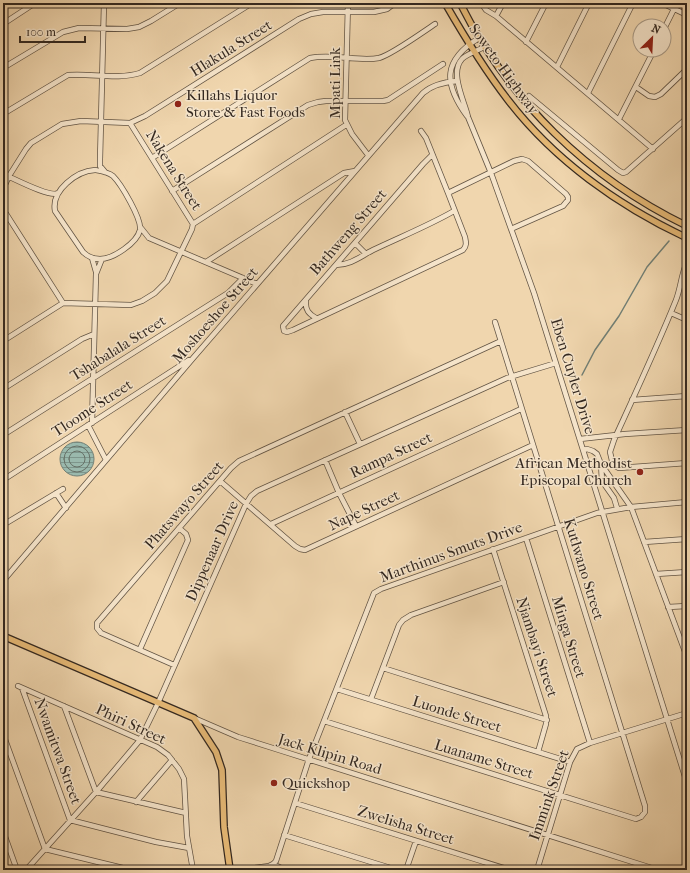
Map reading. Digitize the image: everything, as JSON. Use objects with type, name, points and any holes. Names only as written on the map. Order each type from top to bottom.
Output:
[{"type":"main road","name":"Soweto Highway","points":[[445,3],[474,52],[514,107],[560,155],[611,195],[657,224],[687,238]]},
{"type":"main road","name":"Soweto Highway","points":[[460,3],[484,47],[521,98],[558,138],[619,186],[661,213],[687,226]]},
{"type":"main road","name":"Jack Klipin Road","points":[[3,636],[194,718]]},
{"type":"main road","points":[[194,718],[216,752],[222,770],[224,827],[230,870]]},
{"type":"street","points":[[3,24],[35,3]]},
{"type":"street","points":[[104,3],[100,166],[105,172],[112,176],[120,187],[137,215],[141,228],[149,238]]},
{"type":"street","points":[[3,68],[63,32],[79,28],[127,29],[139,27],[180,3]]},
{"type":"street","points":[[3,114],[68,76],[124,76],[140,73],[252,3]]},
{"type":"street","name":"Mpati Link","points":[[348,3],[346,125],[368,155]]},
{"type":"street","name":"Hlakula Street","points":[[130,122],[145,116],[299,19],[311,14],[323,12],[381,11],[395,3]]},
{"type":"street","points":[[481,3],[486,10],[496,16],[653,149]]},
{"type":"street","points":[[496,16],[503,3]]},
{"type":"street","points":[[526,42],[546,3]]},
{"type":"street","points":[[557,68],[589,3]]},
{"type":"street","points":[[588,93],[633,3]]},
{"type":"street","points":[[662,3],[687,15]]},
{"type":"street","points":[[670,18],[674,9]]},
{"type":"street","points":[[152,158],[310,58],[320,56],[378,58],[384,56],[435,24]]},
{"type":"street","points":[[450,81],[450,70],[455,58],[469,44],[479,38]]},
{"type":"street","name":"Eben Cuyler Drive","points":[[468,118],[456,74],[462,59],[484,47]]},
{"type":"street","points":[[619,120],[650,58]]},
{"type":"street","points":[[172,191],[308,105],[318,102],[388,100],[443,64]]},
{"type":"street","points":[[636,87],[649,96],[655,97],[661,94],[687,69]]},
{"type":"street","name":"Eben Cuyler Drive","points":[[450,81],[457,99],[468,118],[490,173],[534,293],[687,783]]},
{"type":"street","name":"Moshoeshoe Street","points":[[3,581],[368,155],[426,90],[450,81],[457,81]]},
{"type":"street","points":[[529,96],[620,172],[626,172],[687,118]]},
{"type":"street","name":"Nakena Street","points":[[3,189],[9,176],[26,149],[35,140],[62,124],[81,121],[130,122],[193,224],[182,252],[167,281],[155,293],[142,301],[131,305],[63,303]]},
{"type":"street","points":[[193,224],[346,125]]},
{"type":"street","points":[[306,300],[305,306],[307,310],[316,318],[463,250],[466,245],[465,237],[426,138],[421,131]]},
{"type":"street","name":"Bathweng Street","points":[[316,318],[287,332],[284,330],[284,326],[432,155]]},
{"type":"street","points":[[448,192],[514,161],[524,159],[568,197],[567,203],[511,229]]},
{"type":"street","points":[[90,171],[100,160]]},
{"type":"street","points":[[54,203],[58,193],[74,177],[90,171],[105,172]]},
{"type":"street","points":[[206,262],[344,173],[355,171]]},
{"type":"street","points":[[3,174],[46,193],[54,195],[58,193]]},
{"type":"street","points":[[46,193],[50,196],[54,203],[55,211],[80,248],[87,256],[92,258],[102,259],[119,252],[137,237],[141,228]]},
{"type":"street","points":[[3,209],[63,303],[3,341]]},
{"type":"street","points":[[336,265],[343,265],[351,262],[454,212]]},
{"type":"street","points":[[137,237],[149,238],[257,284]]},
{"type":"street","points":[[355,243],[366,254]]},
{"type":"street","points":[[92,258],[96,274],[90,424],[106,460]]},
{"type":"street","points":[[96,274],[102,259]]},
{"type":"street","points":[[687,262],[682,274],[682,283],[671,313],[610,452],[612,461],[616,467],[623,468],[687,463]]},
{"type":"street","name":"Tshabalala Street","points":[[3,435],[228,293],[243,278]]},
{"type":"street","points":[[682,279],[687,282]]},
{"type":"street","points":[[671,313],[687,320]]},
{"type":"street","name":"Kutlwano Street","points":[[495,322],[646,808],[641,817],[636,819]]},
{"type":"street","points":[[3,389],[82,339],[94,334]]},
{"type":"street","name":"Phatswayo Street","points":[[174,665],[101,633],[97,628],[97,623],[231,468],[240,461],[501,341]]},
{"type":"street","name":"Tloome Street","points":[[3,480],[194,357]]},
{"type":"street","name":"Dippenaar Drive","points":[[26,870],[96,792],[140,740],[158,703],[246,504],[257,491],[512,376],[556,363]]},
{"type":"street","points":[[687,367],[687,385]]},
{"type":"street","points":[[632,400],[687,396]]},
{"type":"street","name":"Rampa Street","points":[[271,524],[521,409]]},
{"type":"street","points":[[345,412],[360,444]]},
{"type":"street","points":[[580,439],[617,434],[687,430]]},
{"type":"street","name":"Nape Street","points":[[220,481],[295,546],[303,550],[533,445]]},
{"type":"street","points":[[584,450],[587,449],[597,454],[601,464],[631,506],[687,657]]},
{"type":"street","points":[[325,460],[356,526]]},
{"type":"street","points":[[601,464],[602,482],[614,498],[617,508]]},
{"type":"street","points":[[3,525],[63,489]]},
{"type":"street","points":[[56,494],[66,508]]},
{"type":"street","name":"Marthinus Smuts Drive","points":[[273,864],[278,855],[309,760],[374,593],[381,589],[493,549],[602,512],[631,506],[687,502]]},
{"type":"street","points":[[140,649],[188,540],[186,534],[179,528]]},
{"type":"street","name":"Minga Street","points":[[526,538],[590,743]]},
{"type":"street","points":[[644,542],[687,539]]},
{"type":"street","name":"Njambayi Street","points":[[493,549],[547,720],[538,752]]},
{"type":"street","points":[[656,574],[687,572]]},
{"type":"street","points":[[371,699],[399,625],[403,620],[504,582]]},
{"type":"street","points":[[668,608],[687,606]]},
{"type":"street","points":[[680,639],[687,639]]},
{"type":"street","points":[[383,668],[547,720]]},
{"type":"street","name":"Phiri Street","points":[[20,687],[162,750],[172,760],[184,779],[189,848],[193,870]]},
{"type":"street","name":"Nwamitwa Street","points":[[20,687],[70,820],[156,842],[189,848]]},
{"type":"street","name":"Luonde Street","points":[[337,688],[570,762]]},
{"type":"street","points":[[64,706],[96,792],[186,813]]},
{"type":"street","name":"Immink Street","points":[[537,870],[570,762],[577,749],[590,743],[687,713]]},
{"type":"street","name":"Jack Klipin Road","points":[[194,718],[238,737],[658,870]]},
{"type":"street","name":"Luaname Street","points":[[324,722],[636,819]]},
{"type":"street","points":[[3,734],[45,849],[131,870]]},
{"type":"street","points":[[136,802],[172,760]]},
{"type":"street","name":"Zwelisha Street","points":[[295,803],[510,870]]},
{"type":"street","points":[[3,831],[17,870]]},
{"type":"street","points":[[284,835],[397,870]]},
{"type":"street","points":[[406,870],[416,841]]},
{"type":"street","points":[[241,870],[265,868],[273,864],[285,870]]},
{"type":"water","points":[[74,442],[80,442],[89,447],[93,453],[93,465],[89,471],[80,476],[74,476],[65,471],[60,462],[60,456],[65,447]]},
{"type":"waterway","points":[[582,375],[595,350],[619,316],[647,267],[669,241]]},
{"type":"place","name":"Killahs Liquor Store & Fast Foods","points":[[178,104]]},
{"type":"place","name":"African Methodist Episcopal Church","points":[[640,472]]},
{"type":"place","name":"Quickshop","points":[[274,783]]}]
